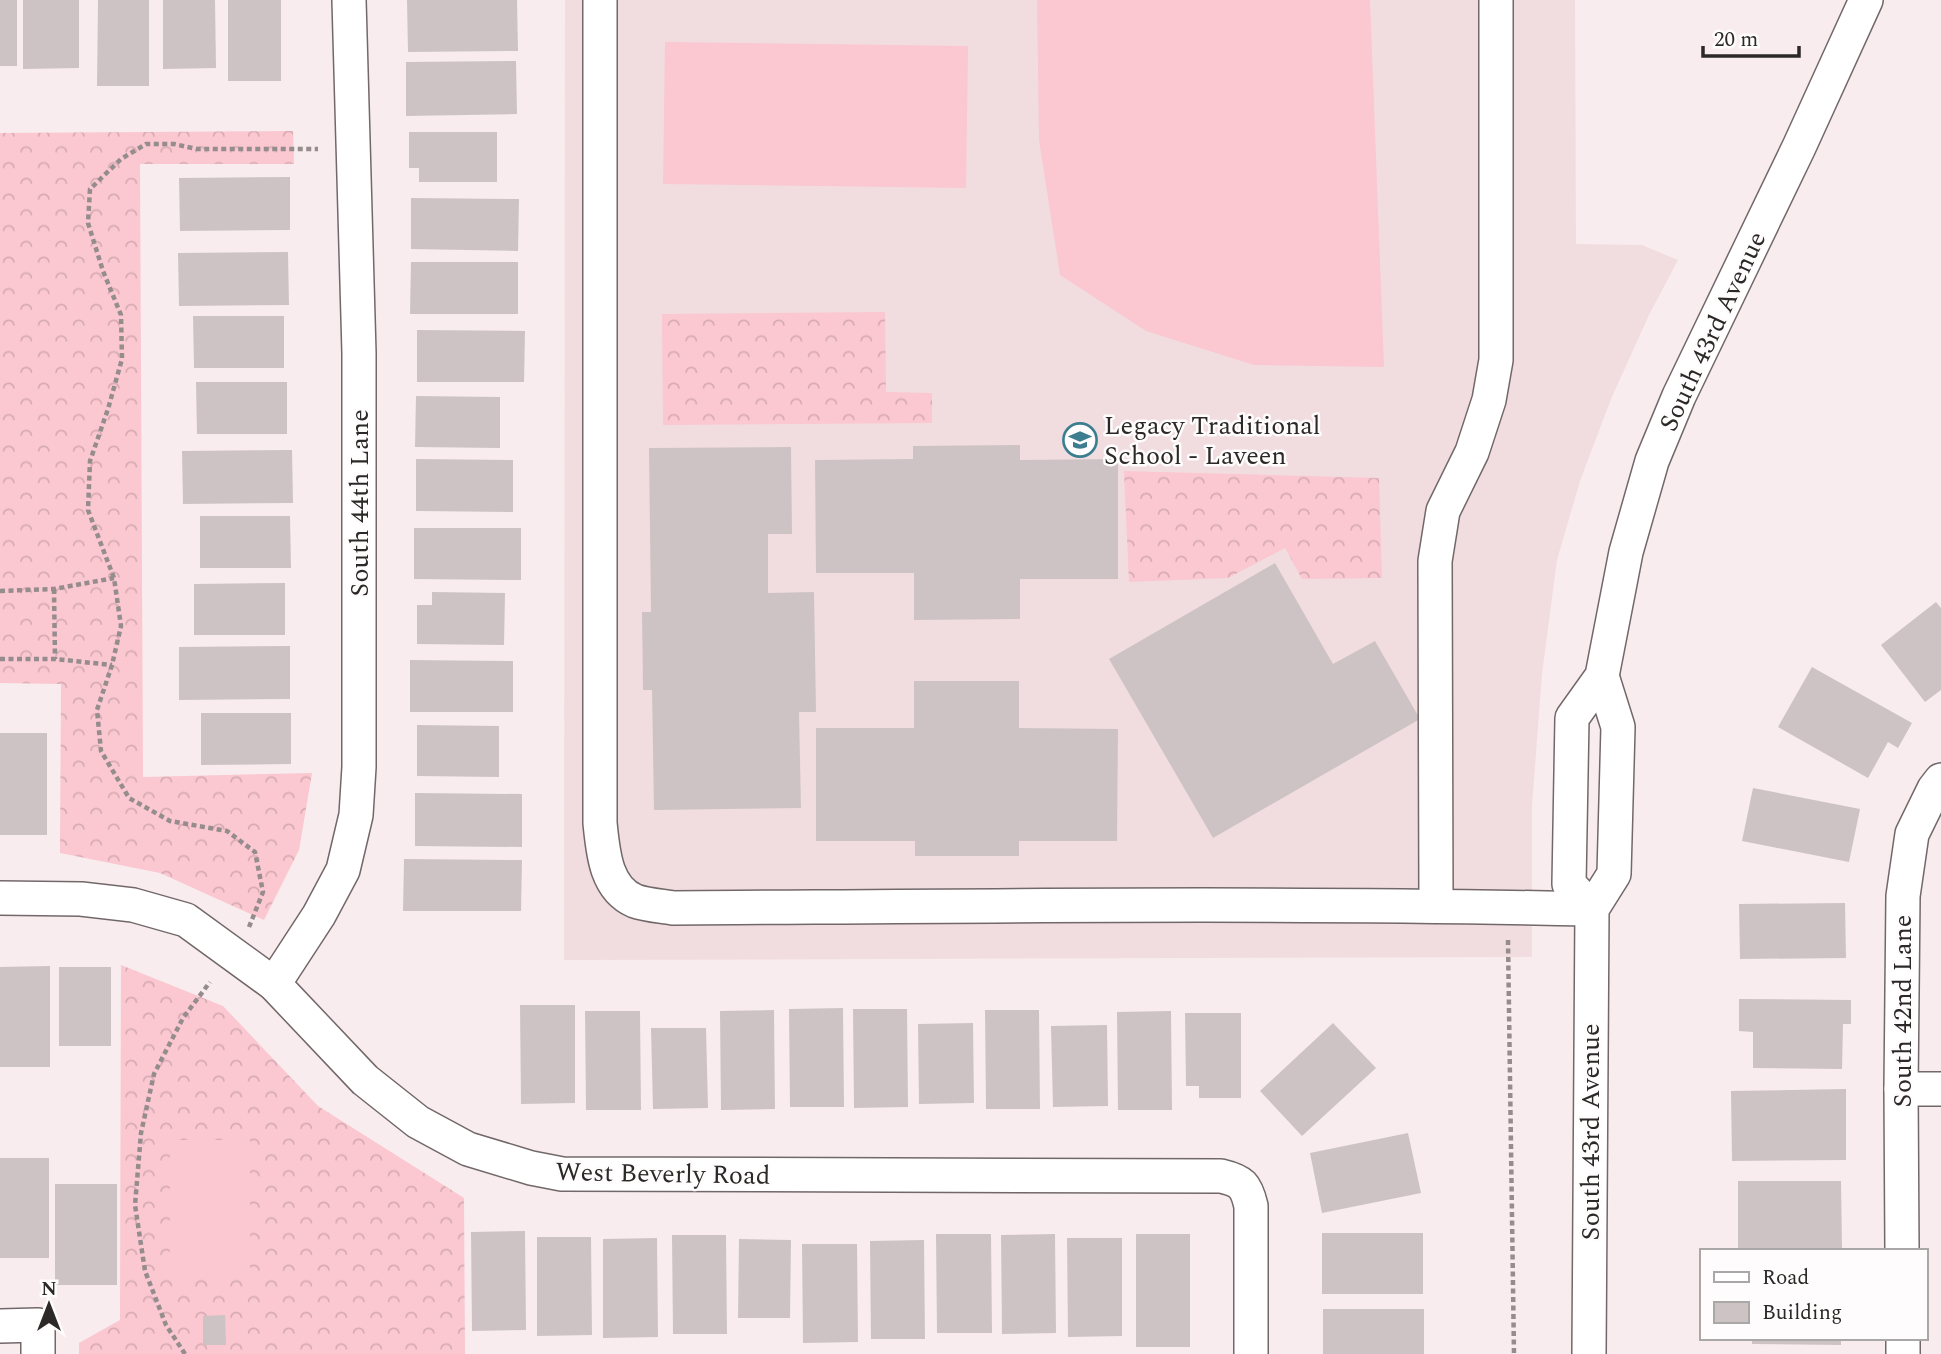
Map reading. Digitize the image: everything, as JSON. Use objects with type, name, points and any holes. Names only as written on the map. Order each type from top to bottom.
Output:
[{"type":"street","name":"South 44th Lane","points":[[274,985],[319,915],[343,870],[356,815],[359,767],[359,353],[349,0]]},
{"type":"street","points":[[600,0],[600,823],[603,856],[615,886],[634,900],[673,908],[1436,905],[1592,909]]},
{"type":"street","points":[[1436,905],[1435,561],[1443,512],[1472,452],[1489,400],[1496,360],[1496,0]]},
{"type":"street","name":"South 43rd Avenue","points":[[1592,909],[1569,884],[1572,718],[1602,676],[1626,552],[1652,461],[1679,396],[1799,147],[1866,0]]},
{"type":"street","name":"South 43rd Avenue","points":[[1589,1354],[1592,909],[1614,874],[1618,727],[1602,676]]},
{"type":"street","name":"South 42nd Lane","points":[[1902,1249],[1903,896],[1912,834],[1941,780]]},
{"type":"street","name":"West Beverly Road","points":[[0,898],[81,899],[120,903],[186,920],[274,985],[365,1080],[418,1122],[468,1149],[531,1168],[562,1174],[1231,1178],[1242,1183],[1251,1206],[1251,1354]]},
{"type":"street","points":[[1901,1089],[1941,1089]]},
{"type":"street","points":[[0,1326],[38,1340]]},
{"type":"path","points":[[249,928],[263,892],[255,852],[227,831],[170,821],[129,798],[101,751],[97,710],[121,626],[114,578],[88,510],[90,461],[122,359],[121,315],[88,223],[90,189],[121,159],[146,145],[174,145],[197,149],[318,149]]},
{"type":"path","points":[[0,591],[54,589],[114,578]]},
{"type":"path","points":[[54,589],[55,659]]},
{"type":"path","points":[[0,659],[55,659],[112,665]]},
{"type":"path","points":[[1507,907],[1514,1354]]},
{"type":"path","points":[[185,1354],[166,1325],[145,1270],[135,1205],[141,1133],[154,1074],[183,1018],[211,982]]},
{"type":"shaded area","name":"Legacy Traditional School - Laveen","points":[[565,0],[1575,0],[1576,244],[1642,245],[1678,260],[1649,315],[1611,399],[1580,481],[1557,560],[1542,674],[1532,806],[1532,957],[564,960]]},
{"type":"green space","points":[[1037,0],[1370,0],[1384,367],[1254,365],[1146,331],[1060,275],[1039,140]]},
{"type":"green space","points":[[665,42],[968,46],[966,188],[663,184]]},
{"type":"green space","points":[[293,131],[294,164],[140,164],[143,777],[312,773],[299,850],[264,920],[160,873],[60,853],[61,684],[0,683],[0,133]]},
{"type":"green space","points":[[885,312],[886,392],[932,393],[932,423],[663,425],[662,314]]},
{"type":"green space","points":[[1124,471],[1379,478],[1382,578],[1302,579],[1285,548],[1228,578],[1129,582]]},
{"type":"green space","points":[[121,965],[223,1006],[318,1106],[464,1198],[465,1354],[79,1354],[79,1343],[120,1320]]},
{"type":"green space","points":[[170,1140],[250,1140],[250,1274],[170,1274]]},
{"type":"building","points":[[0,0],[17,0],[17,66],[0,66]]},
{"type":"building","points":[[23,0],[79,0],[79,68],[23,69]]},
{"type":"building","points":[[98,0],[149,0],[149,86],[97,86]]},
{"type":"building","points":[[163,0],[215,0],[216,68],[163,69]]},
{"type":"building","points":[[228,0],[281,0],[281,81],[228,81]]},
{"type":"building","points":[[407,0],[517,0],[518,51],[408,52]]},
{"type":"building","points":[[516,61],[517,114],[406,116],[406,62]]},
{"type":"building","points":[[409,132],[497,132],[497,182],[419,182],[419,168],[409,168]]},
{"type":"building","points":[[290,177],[290,230],[180,231],[179,178]]},
{"type":"building","points":[[411,198],[519,199],[518,251],[411,249]]},
{"type":"building","points":[[288,252],[289,305],[179,306],[178,253]]},
{"type":"building","points":[[411,262],[518,262],[518,314],[410,314]]},
{"type":"building","points":[[193,316],[284,316],[284,368],[194,368]]},
{"type":"building","points":[[417,330],[525,331],[524,382],[417,382]]},
{"type":"building","points":[[196,382],[287,382],[287,434],[197,434]]},
{"type":"building","points":[[416,396],[500,397],[500,448],[415,447]]},
{"type":"building","points":[[1020,445],[1020,460],[1118,459],[1118,579],[1020,579],[1020,619],[914,620],[914,573],[816,573],[815,460],[913,459],[913,446]]},
{"type":"building","points":[[791,447],[792,534],[768,534],[768,593],[814,592],[816,712],[799,712],[801,808],[654,810],[652,690],[643,690],[642,612],[651,612],[649,448]]},
{"type":"building","points":[[292,450],[293,503],[183,504],[182,451]]},
{"type":"building","points":[[416,459],[513,460],[513,512],[416,511]]},
{"type":"building","points":[[200,516],[290,516],[291,568],[200,568]]},
{"type":"building","points":[[414,528],[521,528],[521,580],[414,579]]},
{"type":"building","points":[[1275,563],[1333,664],[1375,641],[1420,719],[1213,838],[1109,659]]},
{"type":"building","points":[[285,583],[285,635],[194,635],[194,584]]},
{"type":"building","points":[[432,592],[505,593],[504,645],[417,644],[417,605],[432,605]]},
{"type":"building","points":[[1936,602],[1941,608],[1941,690],[1925,702],[1881,645]]},
{"type":"building","points":[[290,646],[290,699],[179,700],[179,647]]},
{"type":"building","points":[[410,660],[513,661],[513,712],[410,712]]},
{"type":"building","points":[[1812,667],[1912,723],[1898,748],[1888,742],[1868,778],[1778,727]]},
{"type":"building","points":[[914,681],[1019,681],[1019,728],[1118,729],[1117,841],[1019,841],[1019,856],[915,856],[915,841],[816,841],[816,728],[914,728]]},
{"type":"building","points":[[201,713],[291,713],[291,764],[201,765]]},
{"type":"building","points":[[417,725],[499,726],[499,777],[417,776]]},
{"type":"building","points":[[0,733],[47,733],[47,835],[0,835]]},
{"type":"building","points":[[1753,788],[1860,809],[1849,862],[1742,841]]},
{"type":"building","points":[[415,793],[522,794],[522,847],[415,846]]},
{"type":"building","points":[[404,859],[522,860],[521,911],[403,911]]},
{"type":"building","points":[[1845,903],[1846,958],[1740,959],[1739,904]]},
{"type":"building","points":[[50,966],[50,1067],[0,1067],[0,967]]},
{"type":"building","points":[[59,967],[111,967],[111,1046],[59,1046]]},
{"type":"building","points":[[1739,999],[1851,1000],[1851,1024],[1843,1024],[1842,1069],[1753,1068],[1753,1032],[1739,1031]]},
{"type":"building","points":[[520,1005],[575,1005],[575,1103],[521,1104]]},
{"type":"building","points":[[843,1008],[844,1107],[790,1107],[789,1009]]},
{"type":"building","points":[[853,1009],[907,1009],[908,1107],[854,1108]]},
{"type":"building","points":[[774,1010],[775,1109],[721,1110],[720,1011]]},
{"type":"building","points":[[985,1010],[1039,1010],[1040,1109],[986,1109]]},
{"type":"building","points":[[585,1011],[640,1011],[641,1110],[586,1110]]},
{"type":"building","points":[[1171,1011],[1172,1110],[1118,1110],[1117,1012]]},
{"type":"building","points":[[1185,1013],[1241,1013],[1241,1098],[1199,1098],[1199,1086],[1186,1086]]},
{"type":"building","points":[[973,1023],[974,1103],[919,1104],[918,1024]]},
{"type":"building","points":[[1333,1023],[1376,1068],[1302,1136],[1260,1091]]},
{"type":"building","points":[[1107,1025],[1108,1106],[1053,1107],[1051,1026]]},
{"type":"building","points":[[651,1028],[706,1028],[708,1108],[653,1109]]},
{"type":"building","points":[[1846,1089],[1846,1160],[1732,1161],[1731,1091]]},
{"type":"building","points":[[1408,1133],[1421,1193],[1322,1213],[1310,1153]]},
{"type":"building","points":[[0,1158],[49,1158],[49,1258],[0,1258]]},
{"type":"building","points":[[1738,1181],[1841,1181],[1842,1249],[1738,1249]]},
{"type":"building","points":[[55,1184],[117,1184],[117,1285],[55,1285]]},
{"type":"building","points":[[525,1231],[526,1330],[472,1331],[471,1232]]},
{"type":"building","points":[[1322,1233],[1423,1233],[1423,1294],[1322,1294]]},
{"type":"building","points":[[936,1234],[991,1234],[992,1333],[937,1333]]},
{"type":"building","points":[[1055,1234],[1056,1333],[1002,1334],[1001,1235]]},
{"type":"building","points":[[1136,1234],[1190,1234],[1190,1347],[1136,1347]]},
{"type":"building","points":[[672,1235],[726,1235],[727,1334],[673,1334]]},
{"type":"building","points":[[537,1237],[591,1237],[592,1335],[537,1336]]},
{"type":"building","points":[[657,1238],[658,1337],[603,1338],[603,1239]]},
{"type":"building","points":[[1067,1238],[1122,1238],[1122,1336],[1068,1337]]},
{"type":"building","points":[[739,1239],[791,1240],[790,1318],[738,1318]]},
{"type":"building","points":[[924,1240],[925,1339],[871,1339],[870,1241]]},
{"type":"building","points":[[802,1244],[857,1244],[858,1342],[803,1343]]},
{"type":"building","points":[[1323,1309],[1424,1309],[1424,1354],[1323,1354]]},
{"type":"building","points":[[225,1315],[226,1345],[203,1345],[203,1316]]},
{"type":"building","points":[[1752,1340],[1841,1340],[1841,1345],[1752,1344]]},
{"type":"place","name":"Legacy Traditional School - Laveen","points":[[1080,440]]}]
